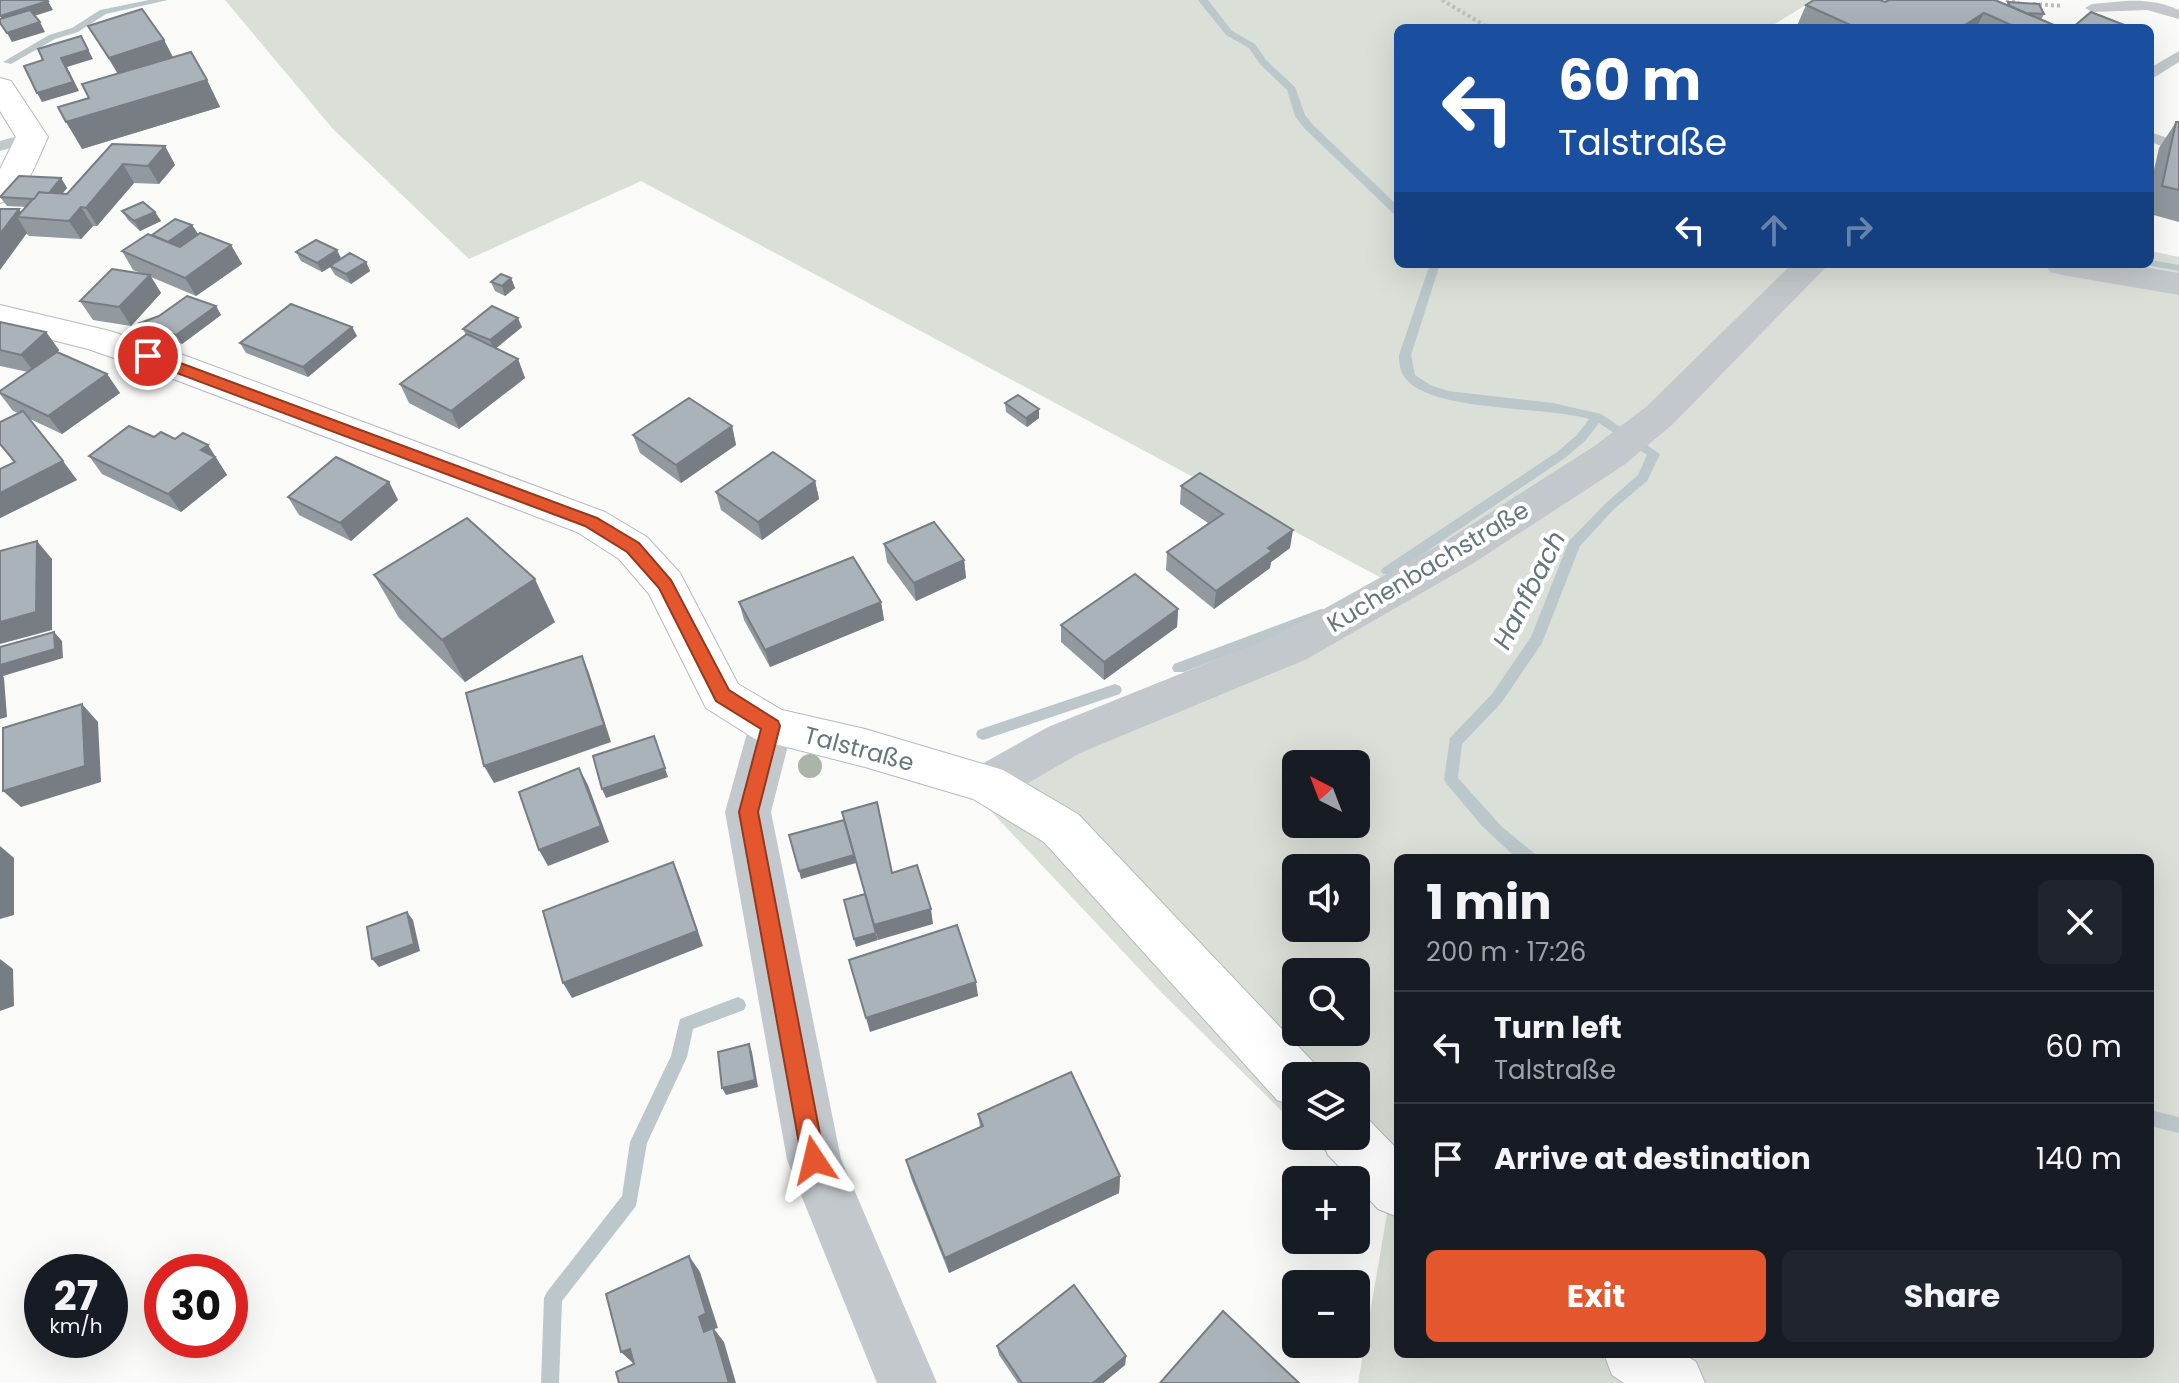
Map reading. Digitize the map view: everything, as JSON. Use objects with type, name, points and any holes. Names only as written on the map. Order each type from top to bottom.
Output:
[{"type":"main road","points":[[0,87],[32,137],[9,183],[0,193]]},
{"type":"main road","name":"Talstraße","points":[[0,316],[97,339],[173,365],[591,522],[633,548],[665,584],[722,696],[771,726],[865,748],[987,784],[1061,828],[1282,1067]]},
{"type":"main road","points":[[1360,1150],[1394,1185]]},
{"type":"main road","points":[[1639,1358],[1675,1383]]},
{"type":"street","name":"Kuchenbachstraße","points":[[987,784],[1064,740],[1292,647],[1458,553],[1610,455],[1660,415],[1808,268]]},
{"type":"street","points":[[2085,268],[2179,284]]},
{"type":"street","points":[[771,726],[748,812],[814,1160],[907,1383]]},
{"type":"lane","points":[[2092,8],[2122,5],[2166,7],[2179,15]]},
{"type":"lane","points":[[2154,72],[2179,55]]},
{"type":"lane","points":[[0,146],[32,137]]},
{"type":"lane","points":[[2154,138],[2179,147]]},
{"type":"path","points":[[1442,0],[1482,24]]},
{"type":"path","points":[[2006,0],[2092,8]]},
{"type":"shaded area","points":[[225,0],[1814,0],[1775,24],[1394,24],[1394,268],[2154,268],[2154,252],[2179,257],[2179,1383],[1358,1383],[1362,1358],[1370,1358],[1370,1313],[1387,1214],[1370,1195],[1370,1166],[1341,1166],[1323,1150],[1370,1150],[1370,1062],[1282,1062],[1282,1111],[1161,992],[988,808],[1082,751],[1387,581],[641,181],[469,259],[333,129]]},
{"type":"building","points":[[0,0],[47,0],[48,1],[0,16]]},
{"type":"building","points":[[1814,0],[1995,0],[2052,24],[2009,24],[1984,13],[1966,24],[1848,24],[1806,5]]},
{"type":"building","points":[[2008,2],[2039,4],[2044,14],[2026,13]]},
{"type":"building","points":[[142,9],[164,40],[109,58],[88,26]]},
{"type":"building","points":[[30,10],[40,22],[7,33],[0,23],[0,19]]},
{"type":"building","points":[[2091,12],[2122,24],[2077,24]]},
{"type":"building","points":[[81,36],[88,50],[61,58],[73,82],[37,93],[24,66],[43,60],[38,49]]},
{"type":"building","points":[[191,52],[207,80],[66,122],[58,107],[89,98],[82,84]]},
{"type":"building","points":[[2176,122],[2179,122],[2179,190],[2162,186]]},
{"type":"building","points":[[112,144],[165,146],[148,166],[123,164],[86,208],[81,207],[69,221],[17,217],[39,192],[67,194]]},
{"type":"building","points":[[19,176],[61,178],[49,193],[39,192],[34,199],[0,197]]},
{"type":"building","points":[[143,202],[155,212],[134,221],[122,211]]},
{"type":"building","points":[[0,209],[19,209],[0,234]]},
{"type":"building","points":[[175,219],[192,225],[168,242],[152,235]]},
{"type":"building","points":[[200,233],[231,245],[185,278],[122,251],[148,234],[180,247]]},
{"type":"building","points":[[316,240],[337,250],[317,263],[296,252]]},
{"type":"building","points":[[350,253],[366,262],[346,274],[330,266]]},
{"type":"building","points":[[112,269],[150,275],[119,307],[80,301]]},
{"type":"building","points":[[501,274],[511,278],[502,286],[491,282]]},
{"type":"building","points":[[187,296],[216,306],[176,335],[140,323],[159,316]]},
{"type":"building","points":[[291,304],[352,327],[303,367],[240,343]]},
{"type":"building","points":[[492,306],[518,318],[490,340],[463,329]]},
{"type":"building","points":[[0,322],[46,332],[21,355],[0,350]]},
{"type":"building","points":[[467,334],[518,359],[451,411],[400,384]]},
{"type":"building","points":[[57,352],[107,374],[48,416],[0,393],[0,391]]},
{"type":"building","points":[[1018,395],[1039,409],[1026,418],[1005,403]]},
{"type":"building","points":[[689,398],[732,426],[676,465],[633,435]]},
{"type":"building","points":[[23,411],[63,461],[0,493],[0,469],[15,462],[0,444],[0,422]]},
{"type":"building","points":[[129,426],[154,437],[161,432],[175,439],[183,433],[208,445],[201,450],[215,457],[168,494],[89,456]]},
{"type":"building","points":[[773,452],[815,481],[758,522],[716,492]]},
{"type":"building","points":[[336,457],[389,482],[340,523],[288,497]]},
{"type":"building","points":[[1200,473],[1293,530],[1268,548],[1272,551],[1216,591],[1167,552],[1223,514],[1181,486]]},
{"type":"building","points":[[467,518],[535,579],[442,640],[374,575]]},
{"type":"building","points":[[934,522],[964,560],[914,583],[884,544]]},
{"type":"building","points":[[37,541],[36,612],[0,622],[0,551]]},
{"type":"building","points":[[853,557],[881,602],[765,650],[739,602]]},
{"type":"building","points":[[1135,574],[1178,609],[1104,662],[1061,625]]},
{"type":"building","points":[[54,632],[55,649],[0,665],[0,647]]},
{"type":"building","points":[[582,656],[604,725],[484,766],[466,693]]},
{"type":"building","points":[[82,704],[85,766],[3,791],[3,728]]},
{"type":"building","points":[[654,736],[665,768],[602,789],[593,756]]},
{"type":"building","points":[[579,768],[601,826],[539,850],[519,792]]},
{"type":"building","points":[[877,802],[892,873],[917,865],[931,909],[874,925],[842,812]]},
{"type":"building","points":[[844,820],[854,855],[799,871],[789,835]]},
{"type":"building","points":[[673,862],[697,931],[563,983],[543,911]]},
{"type":"building","points":[[865,894],[876,933],[854,939],[844,900]]},
{"type":"building","points":[[407,912],[414,944],[372,959],[367,927]]},
{"type":"building","points":[[957,925],[976,982],[866,1018],[849,960]]},
{"type":"building","points":[[749,1044],[755,1080],[722,1088],[718,1052]]},
{"type":"building","points":[[1071,1072],[1120,1176],[945,1258],[906,1160],[983,1126],[978,1114]]},
{"type":"building","points":[[689,1256],[706,1313],[699,1317],[704,1332],[713,1328],[729,1383],[619,1383],[616,1372],[634,1364],[630,1349],[621,1352],[606,1294]]},
{"type":"building","points":[[1074,1285],[1126,1356],[1093,1383],[1022,1383],[997,1346]]},
{"type":"building","points":[[1223,1311],[1299,1383],[1160,1383]]},
{"type":"waterway","points":[[8,62],[52,37],[75,30],[103,12],[163,0]]},
{"type":"waterway","name":"Hanfbach","points":[[1203,0],[1229,33],[1252,46],[1263,62],[1292,89],[1300,116],[1309,127],[1394,208]]},
{"type":"waterway","points":[[2154,264],[2179,268]]},
{"type":"waterway","name":"Hanfbach","points":[[1434,268],[1405,355],[1406,370],[1411,378],[1426,388],[1446,394],[1553,407],[1597,417]]},
{"type":"waterway","points":[[1388,571],[1561,455],[1581,438],[1597,417]]},
{"type":"waterway","name":"Hanfbach","points":[[1524,854],[1487,822],[1451,779],[1455,742],[1497,698],[1537,639],[1574,544],[1610,506],[1643,478],[1654,454],[1597,417]]},
{"type":"waterway","points":[[1179,668],[1321,614]]},
{"type":"waterway","points":[[983,734],[1115,690]]},
{"type":"waterway","points":[[550,1383],[553,1298],[630,1200],[639,1142],[679,1057],[686,1024],[738,1005]]},
{"type":"waterway","name":"Hanfbach","points":[[2154,1119],[2179,1125]]},
{"type":"route","points":[[148,356],[341,431],[591,522],[633,548],[665,584],[722,696],[771,726],[748,812],[814,1160]]}]
